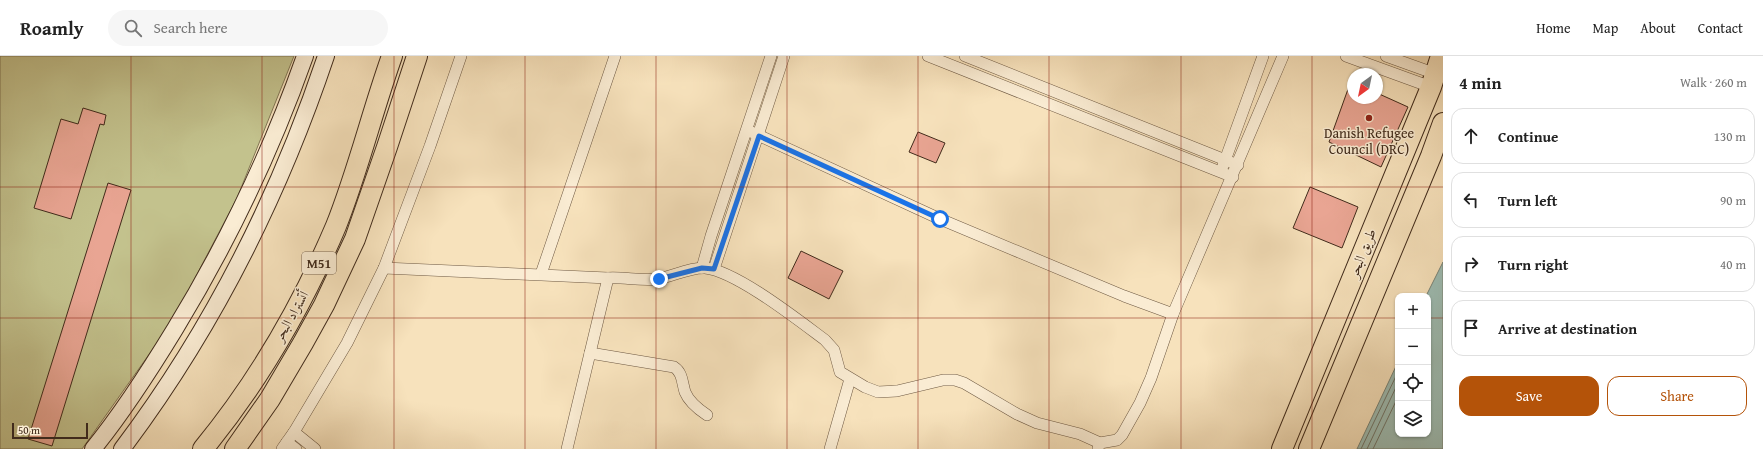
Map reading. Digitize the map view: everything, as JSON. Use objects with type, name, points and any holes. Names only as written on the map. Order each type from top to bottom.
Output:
[{"type":"highway","name":"أتستراد البحر","points":[[235,449],[270,399],[324,305],[355,238],[417,56]]},
{"type":"highway","name":"أتستراد البحر","points":[[203,449],[251,385],[306,294],[336,225],[352,182],[390,58]]},
{"type":"highway","name":"طريق البحر","points":[[1282,449],[1436,72]]},
{"type":"highway","name":"طريق البحر","points":[[1309,449],[1431,156],[1443,123]]},
{"type":"street","points":[[93,449],[118,417],[163,349],[219,255],[275,137],[305,56]]},
{"type":"street","points":[[122,449],[177,368],[233,274],[295,142],[326,56]]},
{"type":"street","points":[[296,449],[284,446],[294,432],[346,343],[384,268],[413,194],[460,56]]},
{"type":"street","points":[[541,274],[615,56]]},
{"type":"street","points":[[702,268],[711,236],[771,56]]},
{"type":"street","points":[[714,269],[759,136],[784,56]]},
{"type":"street","points":[[928,56],[1233,177]]},
{"type":"street","points":[[965,56],[1238,165]]},
{"type":"street","points":[[1223,195],[1222,173],[1225,161],[1263,56]]},
{"type":"street","points":[[384,268],[659,279],[702,268],[714,269],[755,291],[825,340],[834,350],[840,372],[850,379],[878,392],[888,392],[943,380],[960,381],[974,387],[1017,414],[1037,423],[1080,434],[1099,446],[1117,440],[1122,435],[1151,378],[1173,314],[1223,195],[1233,177],[1283,56]]},
{"type":"street","points":[[1346,56],[1436,72]]},
{"type":"street","points":[[1386,56],[1436,72]]},
{"type":"street","points":[[747,130],[940,219],[1124,296],[1173,314]]},
{"type":"street","points":[[567,449],[608,278]]},
{"type":"street","points":[[590,352],[674,367],[680,372],[685,392],[690,401],[707,415]]},
{"type":"street","points":[[830,449],[850,379]]},
{"type":"street","points":[[294,432],[315,449]]},
{"type":"shaded area","points":[[0,56],[294,56],[237,198],[172,322],[82,449],[0,449]]},
{"type":"water","points":[[1443,262],[1443,449],[1357,449],[1395,368],[1395,437],[1431,437],[1431,293],[1428,293]]},
{"type":"building","points":[[1347,92],[1347,104],[1383,104],[1383,96],[1408,107],[1381,167],[1329,142]]},
{"type":"building","points":[[83,108],[106,115],[104,125],[100,124],[71,219],[34,208],[61,119],[78,124]]},
{"type":"building","points":[[918,132],[945,143],[936,163],[909,152]]},
{"type":"building","points":[[108,183],[131,190],[52,446],[28,439]]},
{"type":"building","points":[[1310,187],[1358,207],[1342,248],[1293,228]]},
{"type":"building","points":[[801,251],[843,271],[829,299],[788,278]]},
{"type":"place","name":"Danish Refugee Council (DRC)","points":[[1369,118]]},
{"type":"route","points":[[659,279],[702,268],[714,269],[759,136],[940,219]]}]
